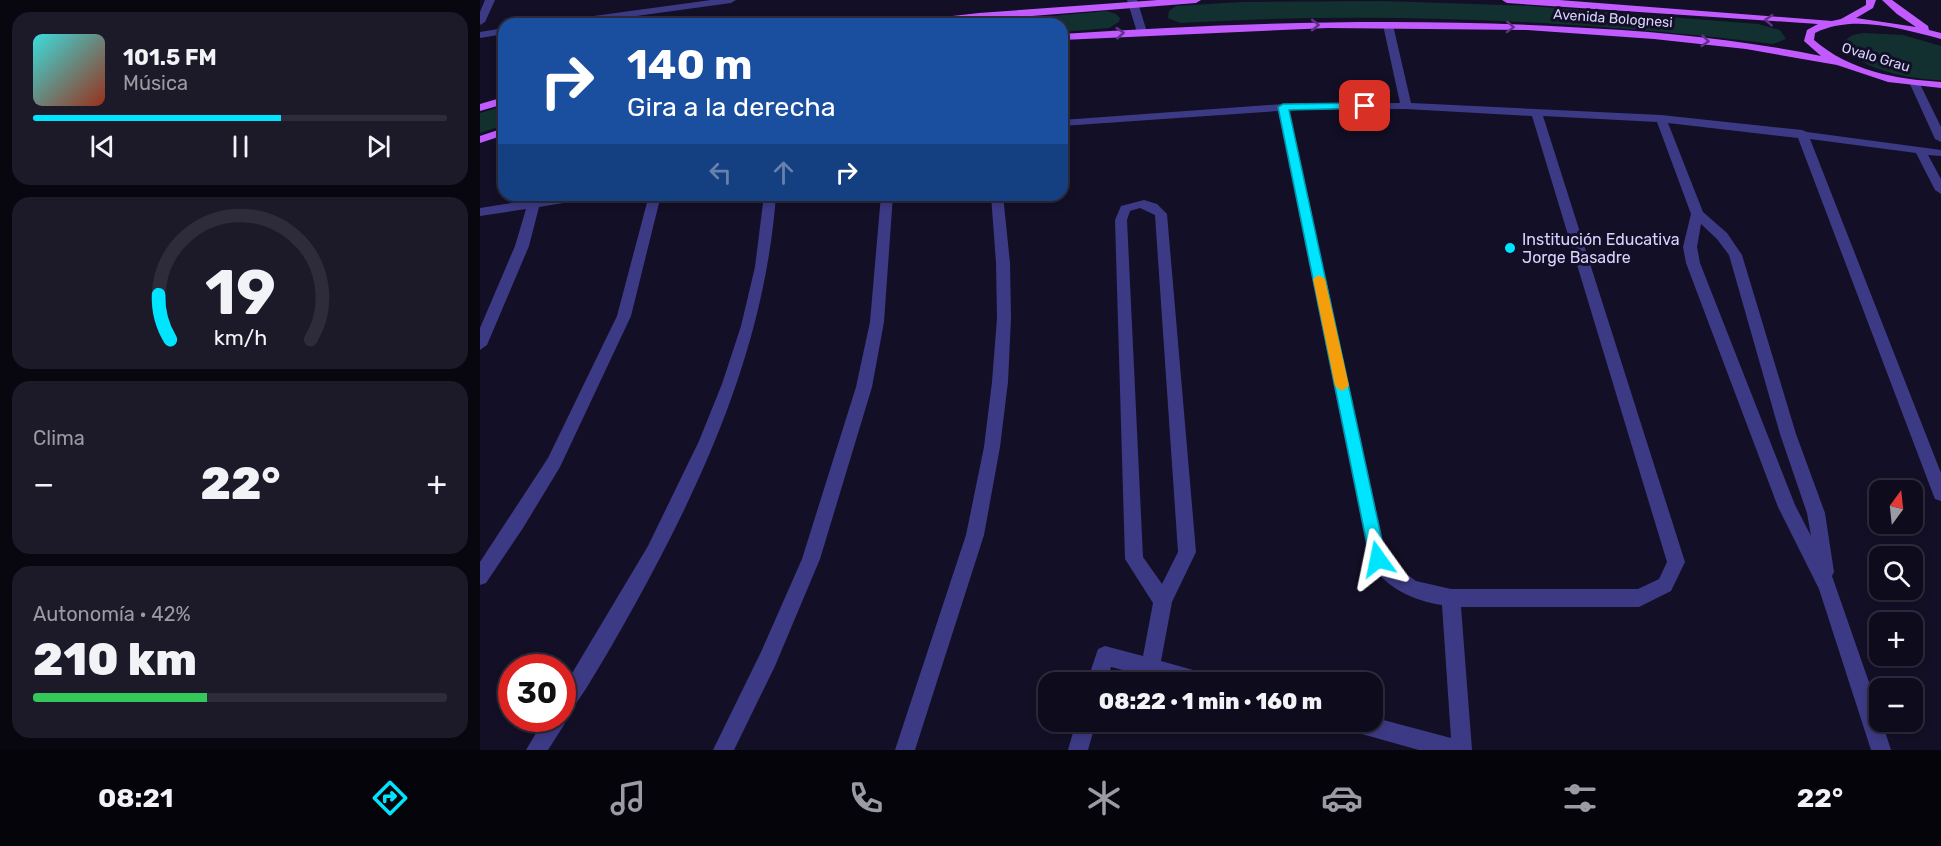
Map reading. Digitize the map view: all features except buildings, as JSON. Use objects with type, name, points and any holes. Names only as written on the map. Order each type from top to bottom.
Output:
[{"type":"main road","points":[[961,18],[1133,2],[1196,0]]},
{"type":"main road","name":"Avenida Bolognesi","points":[[1507,0],[1644,8],[1770,20],[1828,22]]},
{"type":"main road","points":[[1842,22],[1870,6],[1871,0]]},
{"type":"main road","points":[[1887,0],[1900,12],[1940,36]]},
{"type":"main road","name":"Ovalo Grau","points":[[1940,36],[1895,26],[1828,22],[1810,32],[1809,41],[1837,62],[1886,78],[1915,84],[1941,85]]},
{"type":"main road","name":"Avenida Bolognesi","points":[[1068,38],[1142,32],[1388,25],[1534,28],[1717,42],[1801,54],[1837,62]]},
{"type":"main road","points":[[480,108],[498,102]]},
{"type":"main road","points":[[480,140],[498,133]]},
{"type":"street","points":[[480,22],[490,0]]},
{"type":"street","points":[[600,18],[731,0]]},
{"type":"street","points":[[1133,2],[1142,32]]},
{"type":"street","points":[[1388,25],[1406,106]]},
{"type":"street","points":[[480,35],[498,32]]},
{"type":"street","points":[[1915,84],[1941,139]]},
{"type":"street","points":[[1068,123],[1283,107],[1406,106],[1661,118],[1802,133],[1941,153]]},
{"type":"street","points":[[1283,107],[1378,559],[1395,579],[1422,594],[1451,598],[1639,598],[1665,585],[1676,562],[1536,112]]},
{"type":"street","points":[[1661,118],[1697,214],[1722,236],[1735,255],[1740,269],[1788,434],[1816,513],[1828,587],[1881,750]]},
{"type":"street","points":[[1802,133],[1941,494]]},
{"type":"street","points":[[1920,150],[1941,190]]},
{"type":"street","points":[[480,212],[552,201]]},
{"type":"street","points":[[480,577],[517,523],[554,462],[624,316],[654,201]]},
{"type":"street","points":[[576,687],[607,637],[660,542],[700,457],[750,320],[762,266],[769,201]]},
{"type":"street","points":[[723,750],[768,659],[811,559],[855,419],[877,322],[887,201]]},
{"type":"street","points":[[905,750],[975,535],[992,447],[1000,382],[1004,318],[1003,263],[998,201]]},
{"type":"street","points":[[1150,668],[1163,601],[1187,552],[1161,214],[1152,204],[1138,202],[1125,209],[1121,220],[1134,559],[1163,601]]},
{"type":"street","points":[[480,345],[522,246],[534,204]]},
{"type":"street","points":[[1697,214],[1690,247],[1693,263],[1787,507],[1828,587]]},
{"type":"street","points":[[1383,730],[1460,750],[1451,598]]},
{"type":"street","points":[[1100,672],[1105,656],[1165,672]]},
{"type":"street","points":[[536,750],[548,732]]},
{"type":"street","points":[[1078,750],[1083,732]]},
{"type":"green space","points":[[1383,1],[1530,6],[1758,24],[1780,30],[1786,39],[1773,44],[1626,29],[1477,20],[1329,18],[1180,23],[1168,18],[1169,11],[1176,6],[1242,2]]},
{"type":"green space","points":[[1107,11],[1120,18],[1119,22],[1109,28],[1068,31],[1068,18],[1030,18]]},
{"type":"green space","points":[[1864,33],[1903,35],[1941,46],[1941,80],[1887,72],[1860,61],[1844,44],[1852,36]]},
{"type":"green space","points":[[498,108],[498,127],[480,133],[480,113]]},
{"type":"slow traffic","points":[[1319,279],[1342,386]]},
{"type":"place","name":"Institución Educativa Jorge Basadre","points":[[1510,248]]},
{"type":"route","points":[[1365,106],[1283,107],[1378,559]]}]
